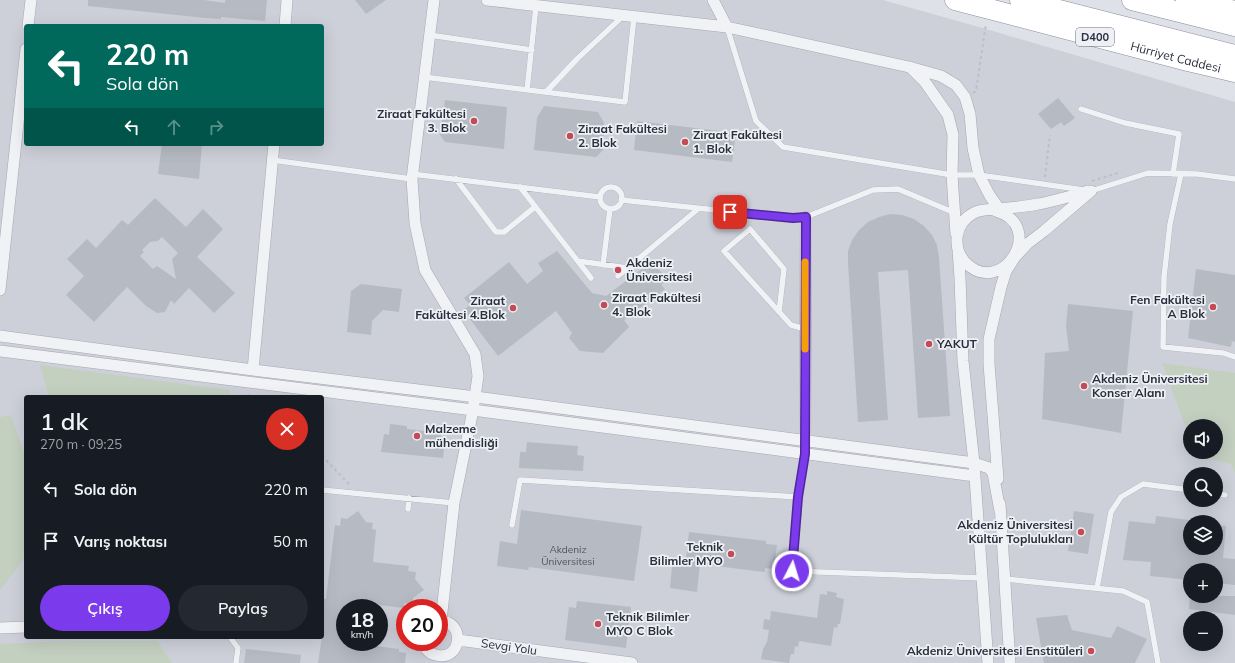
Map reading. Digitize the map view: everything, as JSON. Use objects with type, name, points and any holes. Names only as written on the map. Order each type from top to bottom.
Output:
[{"type":"highway","name":"Hürriyet Caddesi","points":[[955,0],[1235,72]]},
{"type":"highway","points":[[1020,0],[1235,55]]},
{"type":"highway","points":[[1132,0],[1235,26]]},
{"type":"highway","points":[[1186,0],[1235,11]]},
{"type":"street","points":[[28,24],[31,0]]},
{"type":"street","points":[[285,24],[287,0]]},
{"type":"street","points":[[434,0],[412,176],[415,223],[426,270],[475,354],[478,376],[476,397],[454,503],[443,599]]},
{"type":"street","points":[[487,0],[727,27],[909,67],[941,76],[956,85],[965,97],[970,114],[973,148],[980,175],[998,210],[1011,219],[1017,228],[1019,238],[1018,248],[1006,272],[1001,287],[989,339],[989,364],[1010,663]]},
{"type":"street","points":[[713,0],[727,27]]},
{"type":"street","points":[[909,67],[925,82],[948,115],[953,135],[952,175],[960,278],[963,361],[974,463],[988,663]]},
{"type":"street","points":[[0,290],[24,68]]},
{"type":"street","points":[[253,370],[274,146]]},
{"type":"street","points":[[1091,191],[1027,244],[1007,265],[998,270],[988,272],[978,270],[969,266],[962,258],[957,244],[959,229],[964,220],[972,214],[982,210],[998,210],[1037,205],[1091,191]]},
{"type":"street","points":[[805,441],[806,217]]},
{"type":"street","points":[[0,336],[974,463],[989,468],[993,473],[1000,511]]},
{"type":"street","points":[[0,351],[473,410],[975,476]]},
{"type":"street","points":[[428,651],[432,655],[439,656],[452,652],[458,640],[454,627],[448,623]]},
{"type":"street","points":[[0,628],[24,627]]},
{"type":"street","name":"Sevgi Yolu","points":[[458,640],[632,663]]},
{"type":"lane","points":[[526,90],[532,50],[536,6]]},
{"type":"lane","points":[[546,92],[578,58],[629,16]]},
{"type":"lane","points":[[424,77],[625,102],[629,16]]},
{"type":"lane","points":[[727,27],[756,121],[783,147],[952,175],[980,175],[1091,191],[1148,173],[1197,174],[1235,179]]},
{"type":"lane","points":[[429,35],[532,50]]},
{"type":"lane","points":[[1081,109],[1125,123],[1179,134],[1173,174]]},
{"type":"lane","points":[[272,160],[412,176],[456,179],[600,197]]},
{"type":"lane","points":[[1181,174],[1170,224],[1164,277],[1163,347],[1223,353],[1235,358]]},
{"type":"lane","points":[[456,179],[496,232],[504,232],[535,206]]},
{"type":"lane","points":[[520,187],[591,278]]},
{"type":"lane","points":[[613,188],[620,192],[621,200],[616,207],[610,209],[604,207],[600,197],[605,189],[613,188]]},
{"type":"lane","points":[[621,200],[793,218],[806,217],[873,190],[898,189],[956,213]]},
{"type":"lane","points":[[602,265],[610,209]]},
{"type":"lane","points":[[618,276],[698,209]]},
{"type":"lane","points":[[779,312],[784,268],[750,229],[724,250],[779,312],[791,325],[805,329]]},
{"type":"lane","points":[[578,261],[628,268]]},
{"type":"lane","points":[[805,441],[805,454],[798,497],[792,571],[982,578]]},
{"type":"lane","points":[[512,525],[520,480],[798,497]]},
{"type":"lane","points":[[1097,588],[1111,512],[1116,502],[1125,494],[1143,484],[1183,489]]},
{"type":"lane","points":[[324,490],[454,503]]},
{"type":"lane","points":[[408,509],[409,498]]},
{"type":"lane","points":[[1005,579],[1123,591],[1146,602],[1158,663]]},
{"type":"lane","points":[[231,639],[238,648],[236,663]]},
{"type":"path","points":[[965,97],[976,91],[986,22]]},
{"type":"path","points":[[1044,184],[1050,134]]},
{"type":"path","points":[[324,458],[358,493]]},
{"type":"shaded area","name":"Akdeniz Üniversitesi","points":[[0,0],[883,0],[1235,102],[1235,663],[0,663]]},
{"type":"green space","points":[[1162,363],[1235,373],[1235,473],[1231,464],[1209,459],[1223,459],[1223,419],[1183,420]]},
{"type":"green space","points":[[40,365],[230,390],[229,395],[48,395]]},
{"type":"green space","points":[[11,415],[24,452],[24,552],[23,560],[0,590],[0,417]]},
{"type":"green space","points":[[72,641],[157,641],[172,663],[0,663],[0,644]]},
{"type":"building","points":[[88,0],[204,0],[225,3],[225,0],[267,0],[265,21],[221,17],[221,19],[206,18],[88,6]]},
{"type":"building","points":[[355,0],[386,0],[366,14]]},
{"type":"building","points":[[1058,98],[1075,118],[1064,126],[1061,122],[1051,129],[1038,114]]},
{"type":"building","name":"Ziraat Fakültesi 3. Blok","points":[[445,100],[507,107],[504,149],[445,142],[440,135]]},
{"type":"building","name":"Ziraat Fakültesi 2. Blok","points":[[544,106],[598,112],[604,123],[603,150],[596,157],[534,150],[537,118]]},
{"type":"building","name":"Ziraat Fakültesi 1. Blok","points":[[637,121],[736,133],[732,162],[634,150]]},
{"type":"building","points":[[162,146],[202,146],[199,179],[158,174]]},
{"type":"building","points":[[155,198],[186,227],[203,209],[223,229],[197,257],[235,293],[214,313],[189,288],[174,304],[171,300],[165,312],[157,313],[146,306],[127,287],[94,322],[66,295],[84,276],[67,259],[87,239],[96,248],[122,220],[128,225]],"holes":[[[162,237],[178,253],[172,259],[176,279],[157,266],[153,269],[140,256],[144,252],[142,250],[150,242],[158,241]]]},
{"type":"building","name":"YAKUT","points":[[890,214],[902,215],[914,219],[924,226],[932,235],[937,245],[950,416],[918,418],[908,270],[878,272],[888,420],[858,422],[848,251],[852,240],[859,230],[868,222]]},
{"type":"building","points":[[557,251],[592,293],[606,296],[651,262],[668,279],[661,285],[665,289],[624,320],[629,327],[603,353],[580,351],[569,338],[572,333],[556,311],[498,356],[463,310],[470,305],[464,298],[509,262],[527,284],[543,271],[538,263]]},
{"type":"building","name":"Fen Fakültesi A Blok","points":[[1196,269],[1235,275],[1235,342],[1232,341],[1231,347],[1188,338]]},
{"type":"building","points":[[361,284],[402,289],[399,312],[383,310],[372,321],[371,335],[347,332],[351,291]]},
{"type":"building","name":"Akdeniz Üniversitesi Konser Alanı","points":[[1068,304],[1133,311],[1121,433],[1042,419],[1045,353],[1069,351],[1066,326]]},
{"type":"building","points":[[390,424],[407,426],[407,429],[424,431],[424,427],[442,429],[440,440],[445,441],[443,458],[381,452],[384,434],[389,435]]},
{"type":"building","points":[[527,442],[578,446],[577,455],[584,456],[583,471],[519,468],[520,452],[526,452]]},
{"type":"building","points":[[521,510],[642,526],[634,581],[529,567],[528,570],[497,566],[500,541],[517,544]]},
{"type":"building","points":[[358,511],[366,522],[373,523],[372,529],[376,530],[373,562],[409,566],[408,571],[416,572],[415,579],[424,590],[413,599],[396,599],[396,607],[388,606],[388,599],[336,599],[336,651],[388,651],[388,648],[396,649],[396,651],[406,653],[405,663],[318,663],[322,639],[324,639],[324,599],[326,599],[335,525],[340,526],[341,518],[347,519]]},
{"type":"building","name":"Akdeniz Üniversitesi Kültür Toplulukları","points":[[1074,511],[1094,514],[1088,554],[1068,551]]},
{"type":"building","points":[[1156,516],[1183,519],[1183,555],[1223,555],[1223,525],[1226,526],[1223,558],[1235,559],[1235,585],[1223,584],[1223,563],[1183,563],[1183,579],[1150,576],[1151,562],[1123,560],[1129,521],[1155,524]]},
{"type":"building","name":"Teknik Bilimler MYO","points":[[689,532],[766,541],[766,544],[777,545],[774,569],[765,568],[765,572],[700,564],[697,592],[670,588],[672,566],[685,567]]},
{"type":"building","points":[[827,591],[837,593],[836,597],[844,599],[840,624],[838,624],[837,628],[834,627],[831,646],[799,641],[798,647],[795,646],[794,654],[791,654],[789,663],[761,659],[763,649],[767,642],[769,630],[763,629],[764,619],[770,620],[771,611],[817,618],[820,594],[827,595]]},
{"type":"building","points":[[1223,596],[1235,596],[1235,615],[1223,613],[1223,611],[1189,609],[1189,603],[1223,603]]},
{"type":"building","name":"Teknik Bilimler MYO C Blok","points":[[577,601],[631,607],[626,648],[565,640],[569,607],[576,608]]},
{"type":"building","name":"Akdeniz Üniversitesi Enstitüleri","points":[[1067,615],[1072,630],[1111,638],[1117,626],[1147,639],[1135,663],[1044,663],[1036,618]]},
{"type":"building","points":[[246,649],[301,655],[300,663],[244,663]]},
{"type":"slow traffic","points":[[805,262],[805,349]]},
{"type":"place","name":"Ziraat Fakültesi 3. Blok","points":[[474,121]]},
{"type":"place","name":"Ziraat Fakültesi 2. Blok","points":[[570,136]]},
{"type":"place","name":"Ziraat Fakültesi 1. Blok","points":[[685,142]]},
{"type":"place","name":"Akdeniz Üniversitesi","points":[[618,270]]},
{"type":"place","name":"Ziraat Fakültesi 4. Blok","points":[[604,305]]},
{"type":"place","name":"Fen Fakültesi A Blok","points":[[1213,307]]},
{"type":"place","name":"Ziraat Fakültesi 4.Blok","points":[[513,308]]},
{"type":"place","name":"YAKUT","points":[[929,344]]},
{"type":"place","name":"Akdeniz Üniversitesi Konser Alanı","points":[[1084,386]]},
{"type":"place","name":"Malzeme mühendisliği","points":[[417,436]]},
{"type":"place","name":"Akdeniz Üniversitesi Kültür Toplulukları","points":[[1081,532]]},
{"type":"place","name":"Teknik Bilimler MYO","points":[[731,554]]},
{"type":"place","name":"Teknik Bilimler MYO C Blok","points":[[598,624]]},
{"type":"place","name":"Akdeniz Üniversitesi Enstitüleri","points":[[1091,651]]},
{"type":"route","points":[[730,212],[793,218],[806,217],[805,454],[798,497],[792,571]]}]
